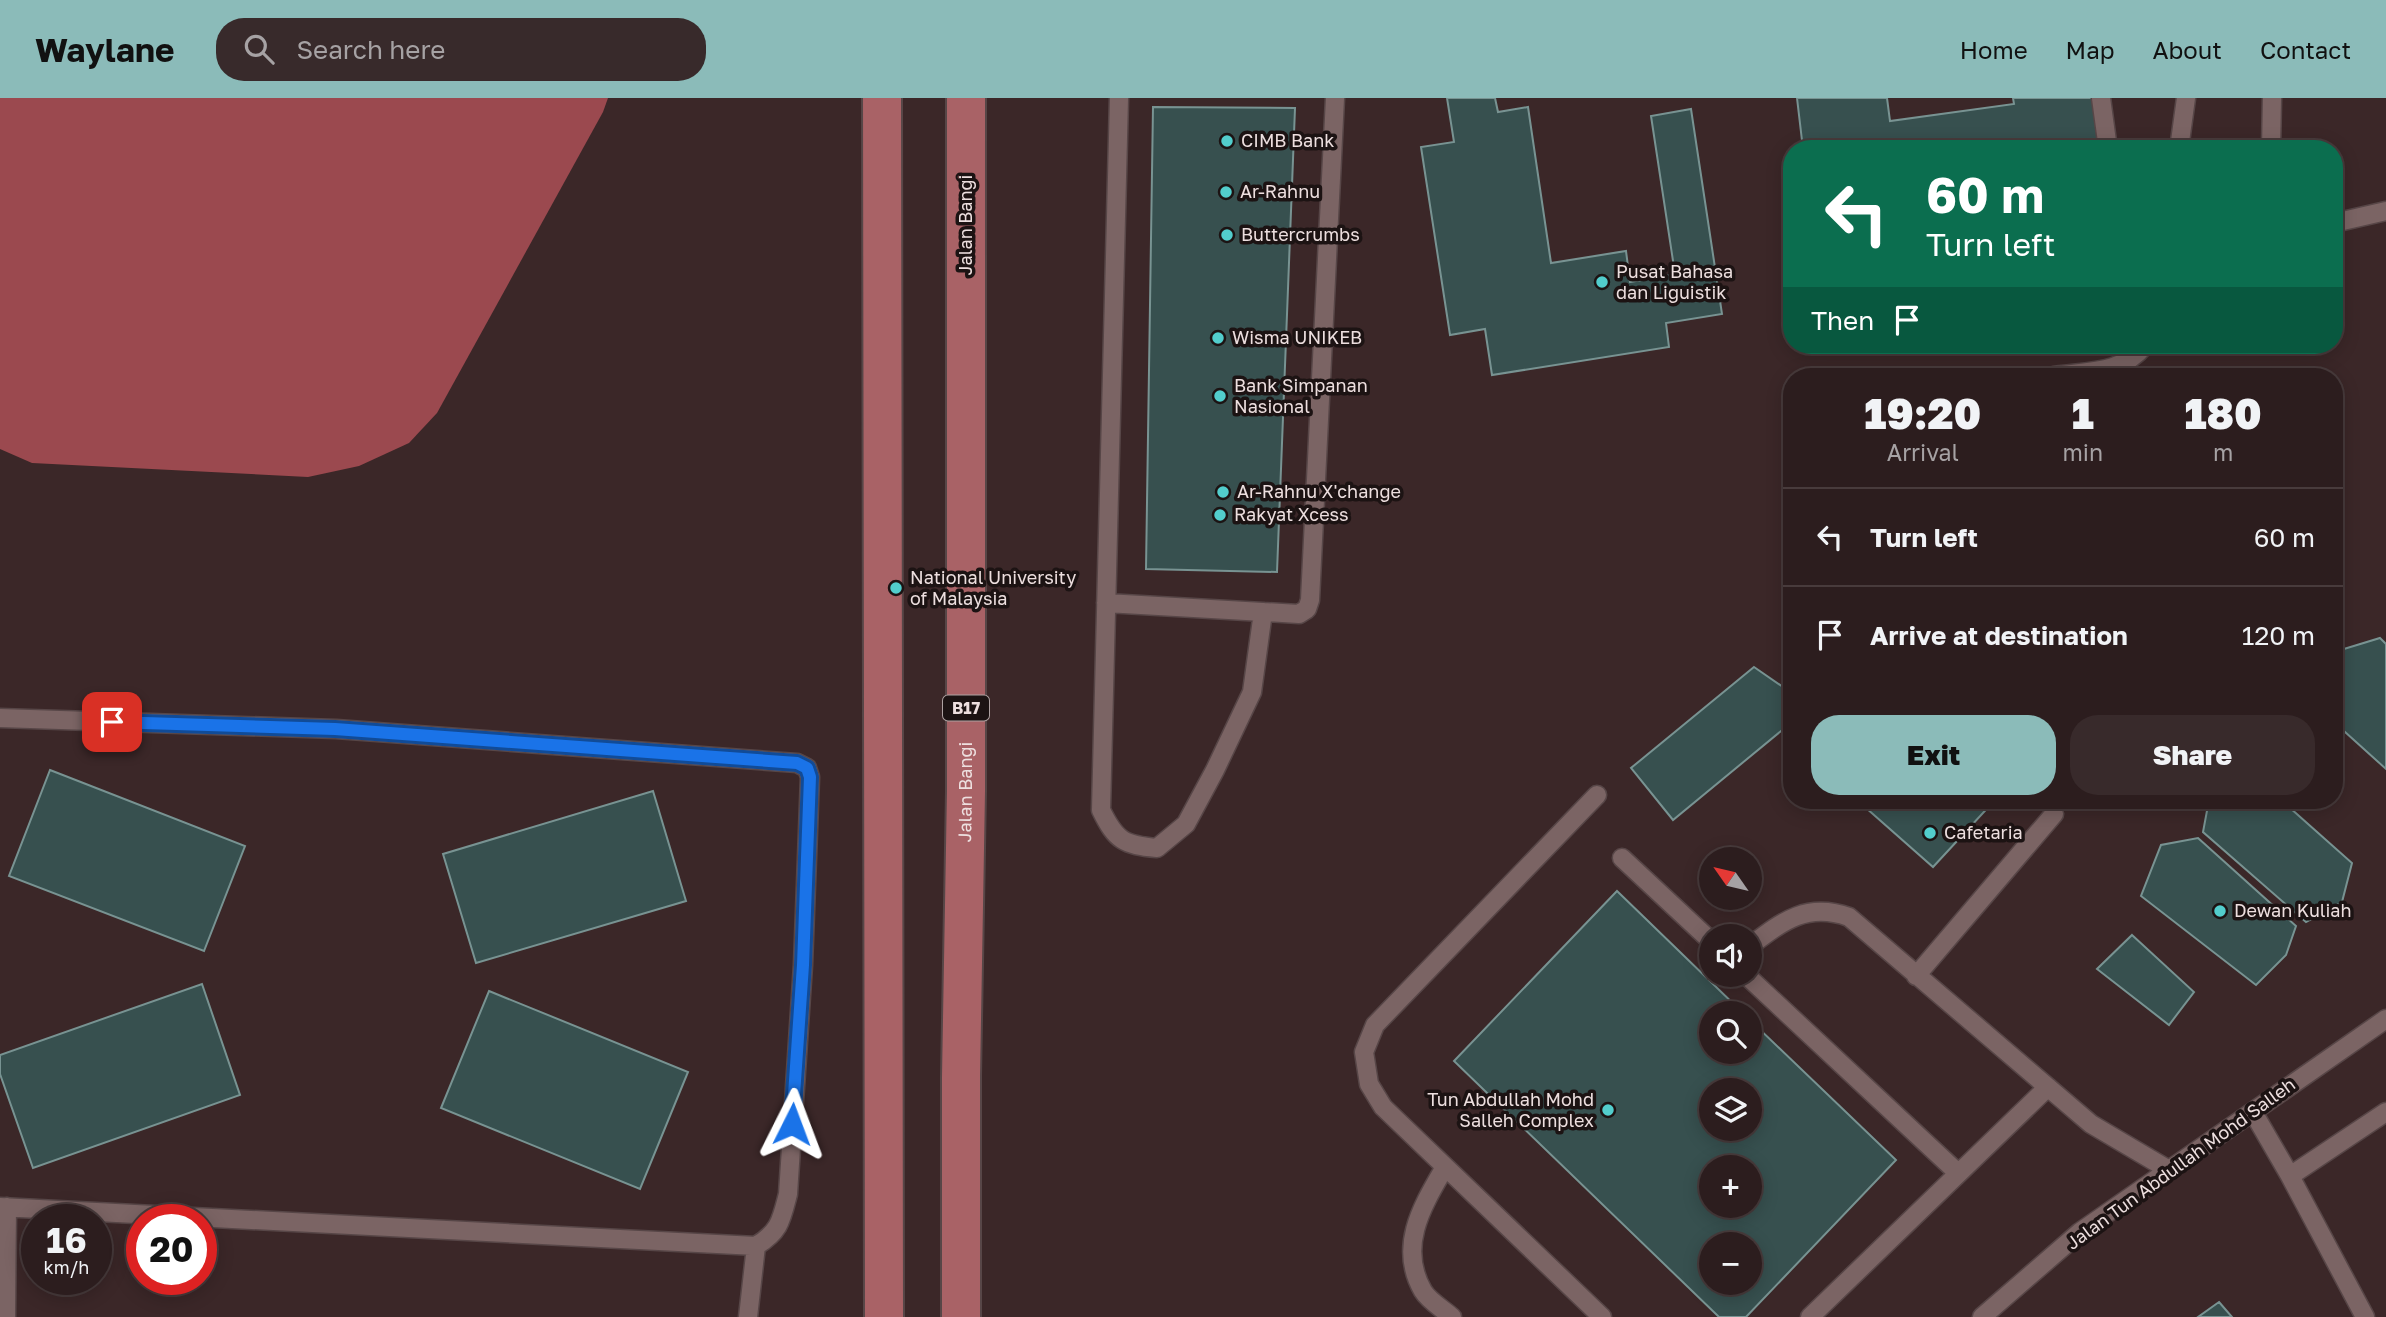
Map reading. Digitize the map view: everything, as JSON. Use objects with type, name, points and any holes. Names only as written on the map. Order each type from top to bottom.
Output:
[{"type":"main road","points":[[882,98],[884,1317]]},
{"type":"main road","name":"Jalan Bangi","points":[[961,1317],[961,1077],[966,791],[966,98]]},
{"type":"lane","points":[[1119,98],[1101,810],[1110,830],[1131,846],[1157,848],[1186,824],[1216,770],[1252,692],[1263,612]]},
{"type":"lane","points":[[1106,603],[1299,614],[1307,610],[1310,600],[1335,98]]},
{"type":"lane","points":[[2101,98],[2107,140]]},
{"type":"lane","points":[[2271,140],[2272,98]]},
{"type":"lane","points":[[2181,140],[2191,99]]},
{"type":"lane","points":[[2343,221],[2386,211]]},
{"type":"lane","points":[[2108,368],[2121,366],[2138,354]]},
{"type":"lane","points":[[0,719],[335,729],[797,763],[807,768],[810,777],[803,965],[788,1194],[773,1236],[756,1246],[3,1207],[6,1317]]},
{"type":"lane","points":[[1597,795],[1375,1025],[1364,1052],[1369,1084],[1383,1107],[1602,1317]]},
{"type":"lane","points":[[1916,976],[2054,814]]},
{"type":"lane","points":[[1622,858],[1699,930]]},
{"type":"lane","points":[[1762,937],[1779,924],[1813,910],[1831,911],[1849,917],[2091,1124],[2169,1170]]},
{"type":"lane","points":[[1759,987],[1958,1174]]},
{"type":"lane","name":"Jalan Tun Abdullah Mohd Salleh","points":[[1982,1317],[2080,1233],[2386,1019]]},
{"type":"lane","points":[[1810,1317],[2048,1087]]},
{"type":"lane","points":[[2253,1112],[2365,1317]]},
{"type":"lane","points":[[2290,1176],[2386,1112]]},
{"type":"lane","points":[[1445,1167],[1420,1209],[1412,1242],[1415,1272],[1424,1293],[1452,1317]]},
{"type":"lane","points":[[748,1317],[756,1246]]},
{"type":"shaded area","points":[[0,98],[608,98],[603,112],[437,413],[409,443],[359,466],[308,477],[32,463],[0,449]]},
{"type":"building","points":[[1447,98],[1495,98],[1498,112],[1528,107],[1551,263],[1626,251],[1630,282],[1675,274],[1651,116],[1691,109],[1722,314],[1666,323],[1669,347],[1492,375],[1485,329],[1450,335],[1421,147],[1454,142]]},
{"type":"building","points":[[1797,98],[1887,98],[1890,121],[2014,104],[2013,98],[2100,98],[2105,140],[1802,140]]},
{"type":"building","name":"Wisma UNIKEB","points":[[1153,107],[1295,108],[1277,572],[1146,569]]},
{"type":"building","points":[[2380,638],[2386,644],[2386,769],[2343,730],[2343,649]]},
{"type":"building","points":[[1754,667],[1783,687],[1783,729],[1673,820],[1631,768]]},
{"type":"building","points":[[50,770],[245,846],[204,951],[9,876]]},
{"type":"building","points":[[653,791],[686,901],[476,963],[443,854]]},
{"type":"building","name":"Cafetaria","points":[[1867,809],[1987,809],[1933,867]]},
{"type":"building","name":"Dewan Kuliah","points":[[2207,809],[2291,809],[2352,863],[2342,902],[2306,922],[2203,832]]},
{"type":"building","name":"Dewan Kuliah","points":[[2198,838],[2296,926],[2286,955],[2256,985],[2141,896],[2161,845]]},
{"type":"building","name":"Tun Abdullah Mohd Salleh Complex","points":[[1617,891],[1699,970],[1699,987],[1716,987],[1731,1001],[1699,1001],[1699,1064],[1762,1064],[1762,1032],[1896,1160],[1746,1317],[1719,1317],[1454,1061]]},
{"type":"building","points":[[2132,935],[2194,992],[2169,1025],[2097,969]]},
{"type":"building","points":[[202,984],[240,1095],[33,1168],[0,1074],[0,1055]]},
{"type":"building","points":[[489,991],[688,1072],[640,1189],[441,1108]]},
{"type":"building","points":[[2219,1302],[2232,1317],[2198,1317]]},
{"type":"place","name":"CIMB Bank","points":[[1227,141]]},
{"type":"place","name":"Ar-Rahnu","points":[[1226,192]]},
{"type":"place","name":"Buttercrumbs","points":[[1227,235]]},
{"type":"place","name":"Pusat Bahasa dan Liguistik","points":[[1602,282]]},
{"type":"place","name":"Wisma UNIKEB","points":[[1218,338]]},
{"type":"place","name":"Bank Simpanan Nasional","points":[[1220,396]]},
{"type":"place","name":"Ar-Rahnu X'change","points":[[1223,492]]},
{"type":"place","name":"Rakyat Xcess","points":[[1220,515]]},
{"type":"place","name":"National University of Malaysia","points":[[896,588]]},
{"type":"place","name":"Cafetaria","points":[[1930,833]]},
{"type":"place","name":"Dewan Kuliah","points":[[2220,911]]},
{"type":"place","name":"Tun Abdullah Mohd Salleh Complex","points":[[1608,1110]]},
{"type":"route","points":[[112,722],[335,729],[803,765],[810,772],[810,777],[803,965],[792,1124]]}]
